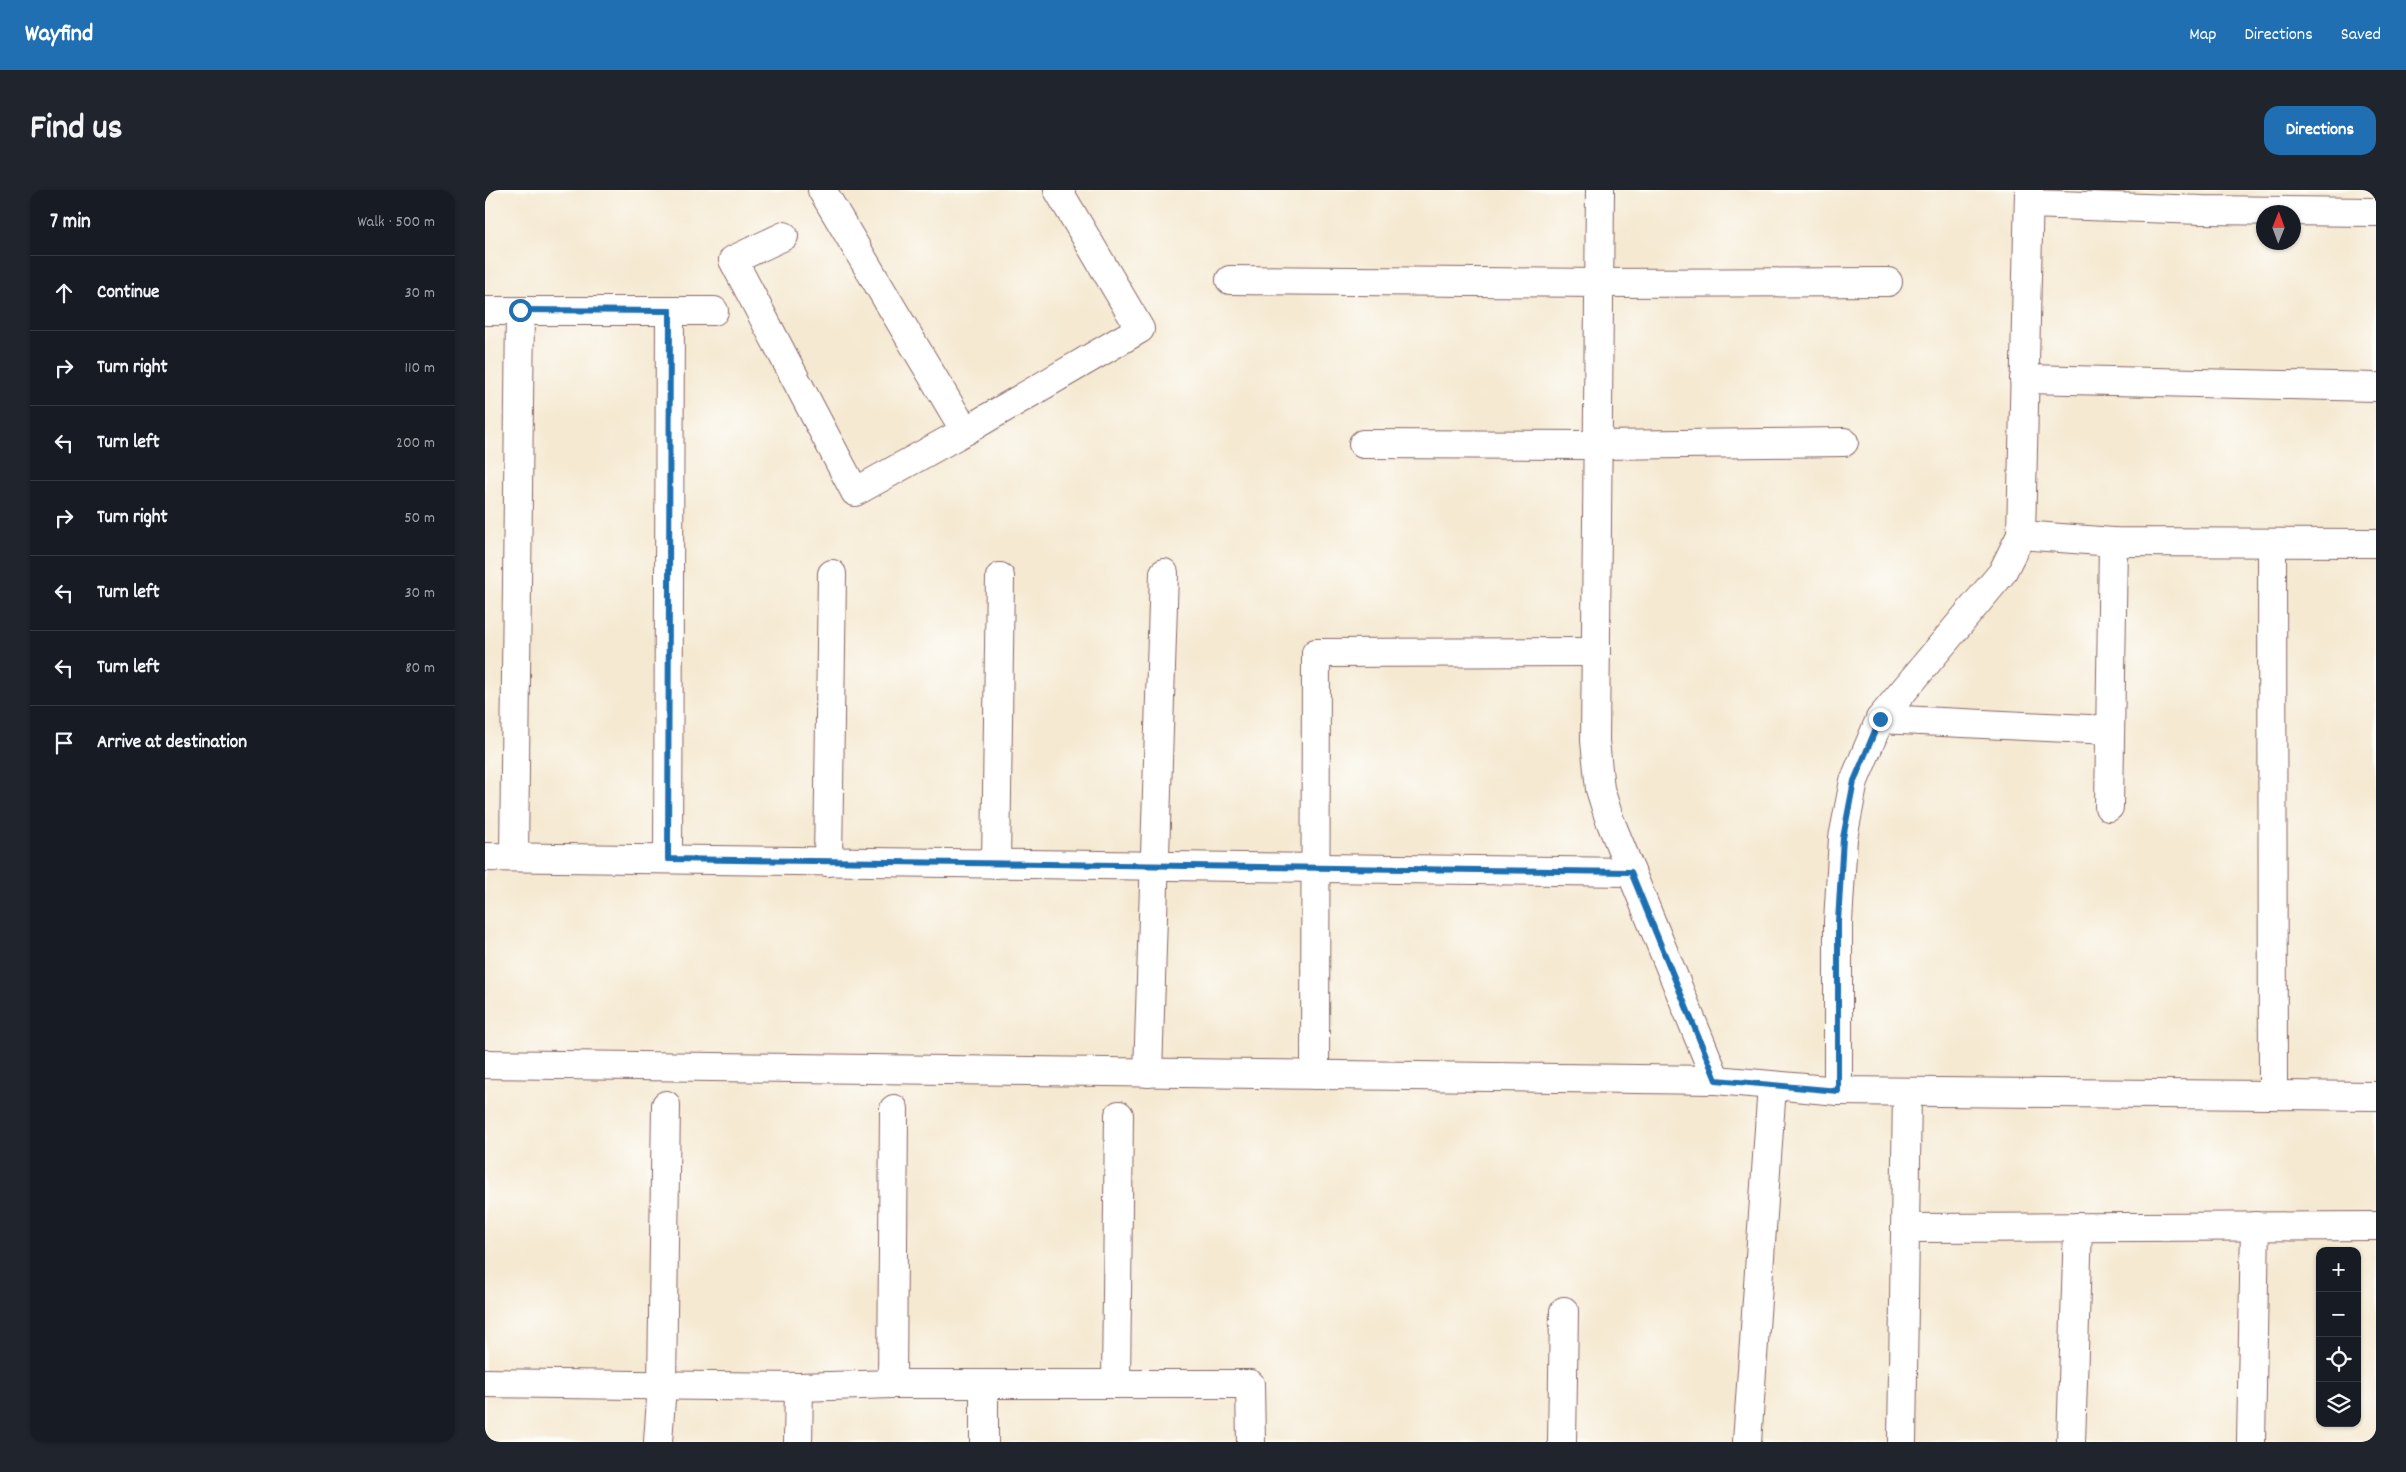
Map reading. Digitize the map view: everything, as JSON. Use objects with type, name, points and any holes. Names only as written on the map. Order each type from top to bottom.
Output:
[{"type":"street","points":[[822,190],[965,431]]},
{"type":"street","points":[[784,236],[733,260],[855,492],[965,431],[1140,329],[1058,190]]},
{"type":"street","points":[[1600,190],[1595,741],[1600,789],[1609,818],[1716,1080]]},
{"type":"street","points":[[1838,1091],[1838,922],[1843,838],[1854,781],[1880,719],[2002,573],[2021,535],[2029,197],[2202,200],[2376,212]]},
{"type":"street","points":[[1230,280],[1599,283],[1888,282]]},
{"type":"street","points":[[485,310],[714,311]]},
{"type":"street","points":[[514,857],[520,310]]},
{"type":"street","points":[[668,859],[670,311]]},
{"type":"street","points":[[2024,379],[2376,387]]},
{"type":"street","points":[[1363,444],[1599,445],[1844,442]]},
{"type":"street","points":[[2021,535],[2113,542],[2376,543]]},
{"type":"street","points":[[2109,807],[2113,542]]},
{"type":"street","points":[[2272,544],[2273,1095]]},
{"type":"street","points":[[1148,1073],[1164,573]]},
{"type":"street","points":[[828,862],[831,574]]},
{"type":"street","points":[[997,864],[1000,577]]},
{"type":"street","points":[[1315,1075],[1316,653],[1596,652]]},
{"type":"street","points":[[1880,719],[2110,730]]},
{"type":"street","points":[[485,857],[1631,872]]},
{"type":"street","points":[[485,1064],[1716,1080],[1838,1091],[2376,1096]]},
{"type":"street","points":[[1747,1442],[1772,1086]]},
{"type":"street","points":[[1902,1442],[1907,1092]]},
{"type":"street","points":[[658,1442],[663,1384],[666,1105]]},
{"type":"street","points":[[891,1384],[894,1109]]},
{"type":"street","points":[[1116,1384],[1119,1115]]},
{"type":"street","points":[[2251,1442],[2255,1226]]},
{"type":"street","points":[[1905,1228],[2376,1226]]},
{"type":"street","points":[[2071,1442],[2077,1227]]},
{"type":"street","points":[[1562,1442],[1564,1311]]},
{"type":"street","points":[[485,1383],[799,1387],[891,1384],[1251,1384],[1251,1442]]},
{"type":"street","points":[[984,1384],[985,1442]]},
{"type":"street","points":[[798,1442],[799,1387]]},
{"type":"route","points":[[520,310],[670,311],[668,859],[1631,872],[1716,1080],[1838,1091],[1838,922],[1843,838],[1854,781],[1880,719]]}]
